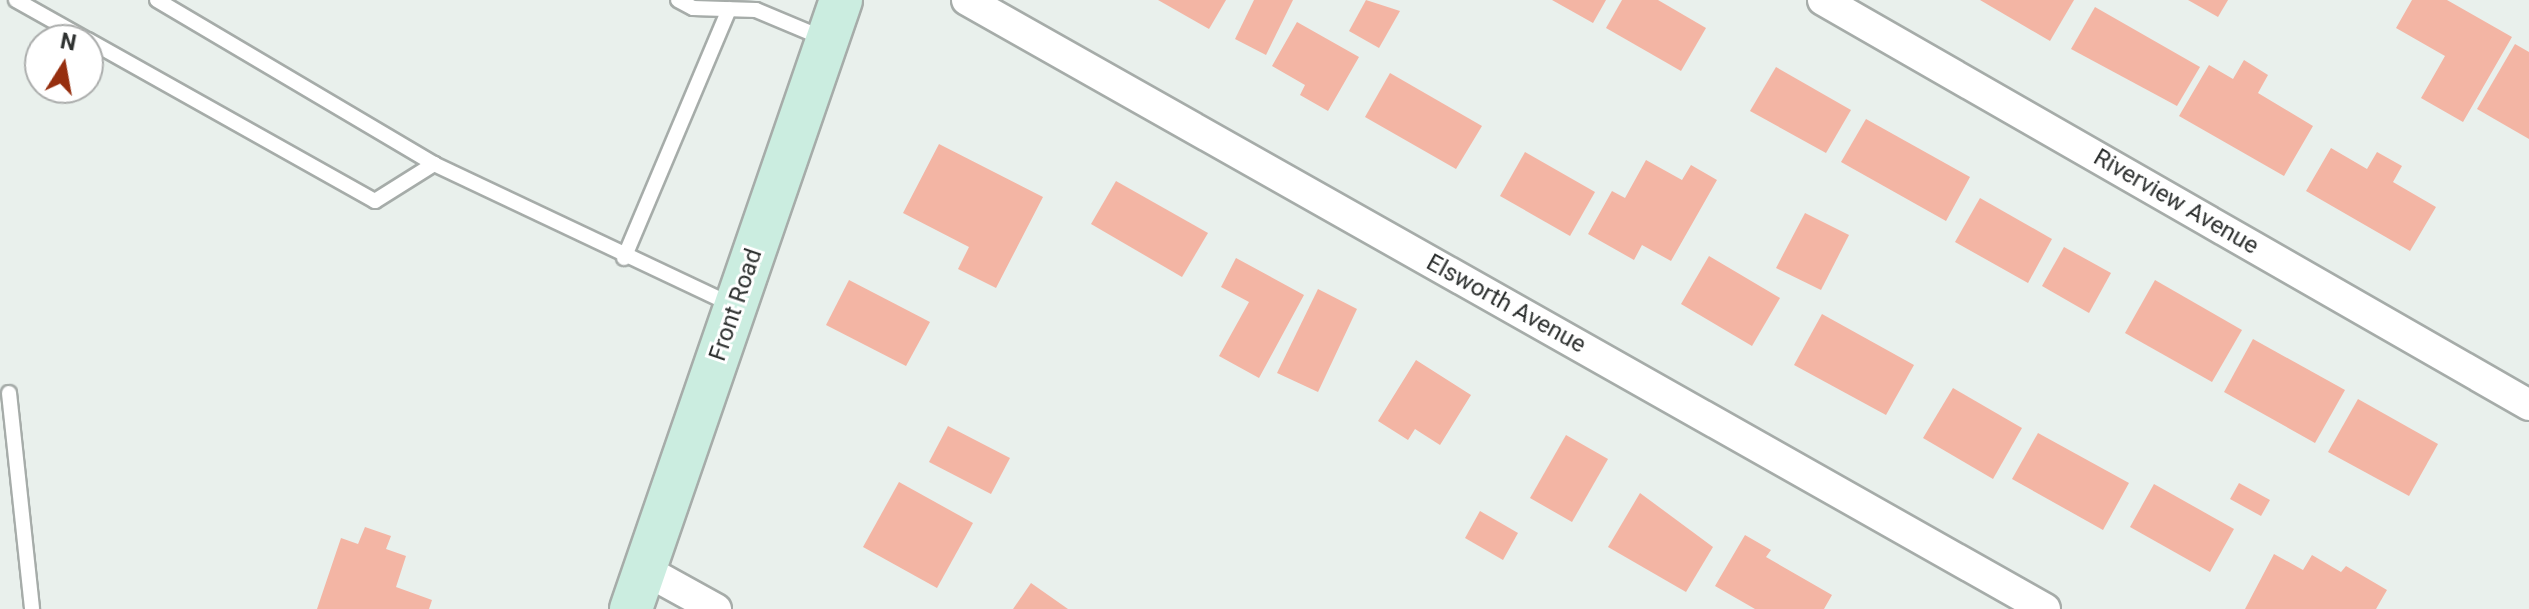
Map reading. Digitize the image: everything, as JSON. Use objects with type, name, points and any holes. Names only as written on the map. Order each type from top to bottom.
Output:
[{"type":"main road","name":"Front Road","points":[[631,609],[841,0]]},
{"type":"street","name":"Elsworth Avenue","points":[[967,0],[2045,609]]},
{"type":"street","name":"Riverview Avenue","points":[[1823,0],[2529,405]]},
{"type":"street","points":[[645,570],[716,609]]},
{"type":"lane","points":[[16,0],[59,24]]},
{"type":"lane","points":[[157,0],[434,164],[624,258],[736,306]]},
{"type":"lane","points":[[678,0],[729,9],[756,10],[827,40]]},
{"type":"lane","points":[[624,258],[729,9]]},
{"type":"lane","points":[[104,49],[375,201],[434,164]]},
{"type":"lane","points":[[9,393],[32,609]]},
{"type":"building","points":[[1158,0],[1226,0],[1209,29]]},
{"type":"building","points":[[1254,0],[1293,0],[1266,55],[1235,39]]},
{"type":"building","points":[[1366,0],[1400,11],[1379,48],[1349,31]]},
{"type":"building","points":[[1552,0],[1606,0],[1593,23]]},
{"type":"building","points":[[1622,0],[1658,0],[1706,28],[1681,71],[1606,28]]},
{"type":"building","points":[[1980,0],[2074,0],[2050,41]]},
{"type":"building","points":[[2188,0],[2228,0],[2218,17]]},
{"type":"building","points":[[2412,0],[2447,0],[2512,37],[2463,122],[2421,98],[2445,56],[2396,28]]},
{"type":"building","points":[[2095,7],[2200,67],[2177,106],[2071,49]]},
{"type":"building","points":[[1297,22],[1359,57],[1328,111],[1300,95],[1305,85],[1272,66]]},
{"type":"building","points":[[2515,44],[2529,52],[2529,139],[2477,109]]},
{"type":"building","points":[[2244,60],[2268,75],[2258,93],[2313,126],[2284,176],[2179,116],[2209,65],[2233,79]]},
{"type":"building","points":[[1776,67],[1851,110],[1826,153],[1750,111]]},
{"type":"building","points":[[1390,73],[1482,126],[1456,169],[1365,117]]},
{"type":"building","points":[[1866,119],[1970,177],[1946,221],[1841,162]]},
{"type":"building","points":[[939,144],[1043,197],[996,288],[958,269],[969,247],[903,213]]},
{"type":"building","points":[[2331,148],[2367,169],[2377,152],[2402,166],[2393,182],[2436,207],[2410,251],[2306,191]]},
{"type":"building","points":[[1525,152],[1595,192],[1570,236],[1500,196]]},
{"type":"building","points":[[1646,160],[1682,180],[1691,165],[1717,180],[1671,261],[1642,245],[1634,260],[1588,234],[1612,191],[1625,198]]},
{"type":"building","points":[[1116,181],[1208,233],[1182,277],[1091,224]]},
{"type":"building","points":[[1980,198],[2052,239],[2028,283],[1955,242]]},
{"type":"building","points":[[1805,213],[1849,235],[1821,290],[1776,268]]},
{"type":"building","points":[[2064,247],[2111,273],[2089,313],[2042,286]]},
{"type":"building","points":[[1709,256],[1780,298],[1752,346],[1681,304]]},
{"type":"building","points":[[1236,258],[1304,295],[1259,378],[1219,356],[1249,302],[1221,287]]},
{"type":"building","points":[[849,280],[930,322],[906,366],[826,325]]},
{"type":"building","points":[[2155,280],[2242,330],[2212,382],[2125,333]]},
{"type":"building","points":[[1318,289],[1357,309],[1318,392],[1277,373]]},
{"type":"building","points":[[1822,314],[1914,365],[1886,415],[1794,365]]},
{"type":"building","points":[[2253,339],[2345,390],[2315,443],[2224,392]]},
{"type":"building","points":[[1416,360],[1471,395],[1440,445],[1415,429],[1408,440],[1378,421]]},
{"type":"building","points":[[1953,388],[2022,428],[1993,479],[1923,438]]},
{"type":"building","points":[[2358,399],[2438,444],[2409,496],[2328,452]]},
{"type":"building","points":[[948,426],[1010,458],[991,494],[929,462]]},
{"type":"building","points":[[2038,433],[2129,483],[2103,530],[2012,479]]},
{"type":"building","points":[[1566,435],[1608,459],[1572,522],[1530,498]]},
{"type":"building","points":[[899,482],[973,523],[937,588],[863,547]]},
{"type":"building","points":[[2239,483],[2270,500],[2261,516],[2230,499]]},
{"type":"building","points":[[2154,484],[2234,529],[2210,572],[2130,527]]},
{"type":"building","points":[[1640,493],[1713,547],[1686,592],[1608,547]]},
{"type":"building","points":[[1480,511],[1518,533],[1503,560],[1465,538]]},
{"type":"building","points":[[365,527],[391,536],[386,549],[406,556],[396,587],[432,600],[429,609],[317,609],[341,538],[358,544]]},
{"type":"building","points":[[1745,535],[1771,550],[1766,557],[1832,595],[1824,609],[1755,609],[1715,586]]},
{"type":"building","points":[[2274,554],[2303,570],[2312,555],[2341,572],[2346,566],[2387,590],[2376,609],[2245,609]]},
{"type":"building","points":[[1031,583],[1068,609],[1013,609]]}]
